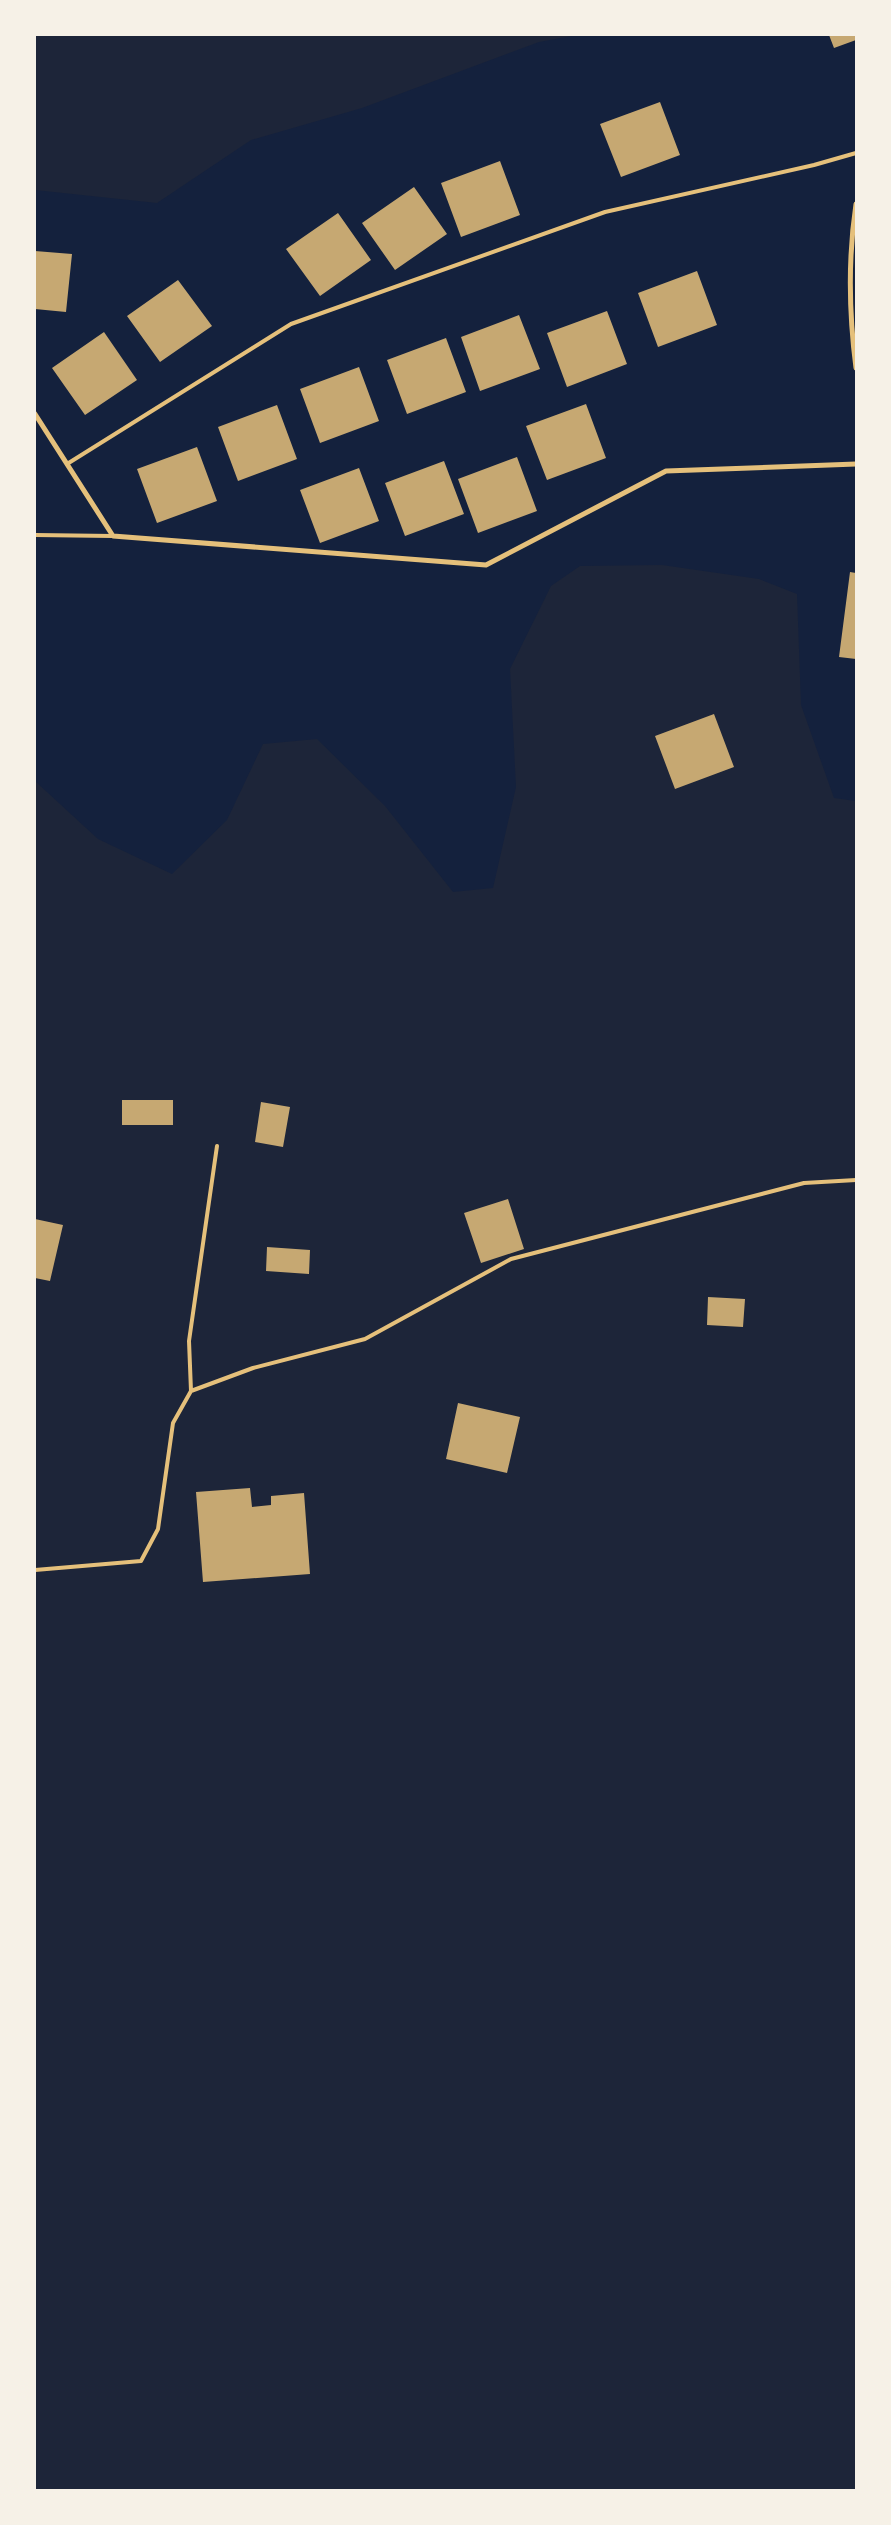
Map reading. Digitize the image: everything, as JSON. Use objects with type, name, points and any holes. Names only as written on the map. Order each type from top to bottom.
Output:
[{"type":"street","points":[[856,204],[850,243],[853,346],[856,368]]},
{"type":"street","points":[[35,414],[113,536],[486,565],[666,471],[856,464]]},
{"type":"lane","points":[[68,464],[291,324],[605,212],[856,153]]},
{"type":"lane","points":[[35,535],[113,536]]},
{"type":"lane","points":[[35,1570],[141,1561],[158,1529],[174,1423],[191,1391],[189,1341],[217,1146]]},
{"type":"lane","points":[[191,1391],[253,1368],[365,1339],[511,1258],[804,1183],[856,1180]]},
{"type":"shaded area","points":[[35,35],[577,35],[539,42],[362,108],[251,140],[157,203],[35,190]]},
{"type":"shaded area","points":[[662,565],[759,579],[797,594],[801,705],[834,798],[856,801],[856,2490],[35,2490],[35,781],[98,839],[172,874],[227,820],[263,744],[317,739],[385,806],[453,892],[493,888],[516,787],[510,669],[551,586],[580,566]]},
{"type":"building","points":[[829,35],[856,35],[856,40],[834,48]]},
{"type":"building","points":[[660,102],[680,155],[621,177],[600,124]]},
{"type":"building","points":[[500,161],[520,215],[461,237],[441,183]]},
{"type":"building","points":[[414,187],[447,234],[395,270],[362,223]]},
{"type":"building","points":[[338,213],[371,260],[320,296],[286,249]]},
{"type":"building","points":[[35,251],[72,254],[66,312],[35,309]]},
{"type":"building","points":[[697,271],[717,325],[658,347],[638,293]]},
{"type":"building","points":[[178,280],[212,326],[160,362],[127,316]]},
{"type":"building","points":[[607,311],[627,364],[567,387],[547,333]]},
{"type":"building","points":[[519,315],[540,369],[480,391],[461,337]]},
{"type":"building","points":[[104,332],[137,380],[85,415],[52,368]]},
{"type":"building","points":[[446,338],[466,392],[407,414],[387,360]]},
{"type":"building","points":[[359,367],[379,421],[320,443],[300,389]]},
{"type":"building","points":[[586,404],[606,458],[547,480],[526,426]]},
{"type":"building","points":[[277,405],[297,459],[238,481],[218,427]]},
{"type":"building","points":[[197,447],[217,501],[157,523],[137,469]]},
{"type":"building","points":[[517,457],[537,511],[478,533],[458,479]]},
{"type":"building","points":[[444,461],[464,514],[405,536],[385,483]]},
{"type":"building","points":[[359,468],[379,521],[320,543],[300,490]]},
{"type":"building","points":[[850,572],[856,573],[856,659],[839,657]]},
{"type":"building","points":[[714,714],[734,767],[675,789],[655,736]]},
{"type":"building","points":[[122,1100],[173,1100],[173,1125],[122,1125]]},
{"type":"building","points":[[261,1102],[290,1107],[283,1147],[255,1142]]},
{"type":"building","points":[[508,1199],[524,1249],[481,1263],[464,1213]]},
{"type":"building","points":[[35,1219],[63,1225],[50,1281],[35,1278]]},
{"type":"building","points":[[267,1247],[310,1250],[309,1274],[266,1271]]},
{"type":"building","points":[[708,1297],[745,1299],[743,1327],[707,1325]]},
{"type":"building","points":[[458,1403],[520,1417],[507,1473],[446,1459]]},
{"type":"building","points":[[250,1488],[252,1507],[271,1505],[271,1496],[304,1493],[310,1574],[203,1582],[196,1492]]}]
